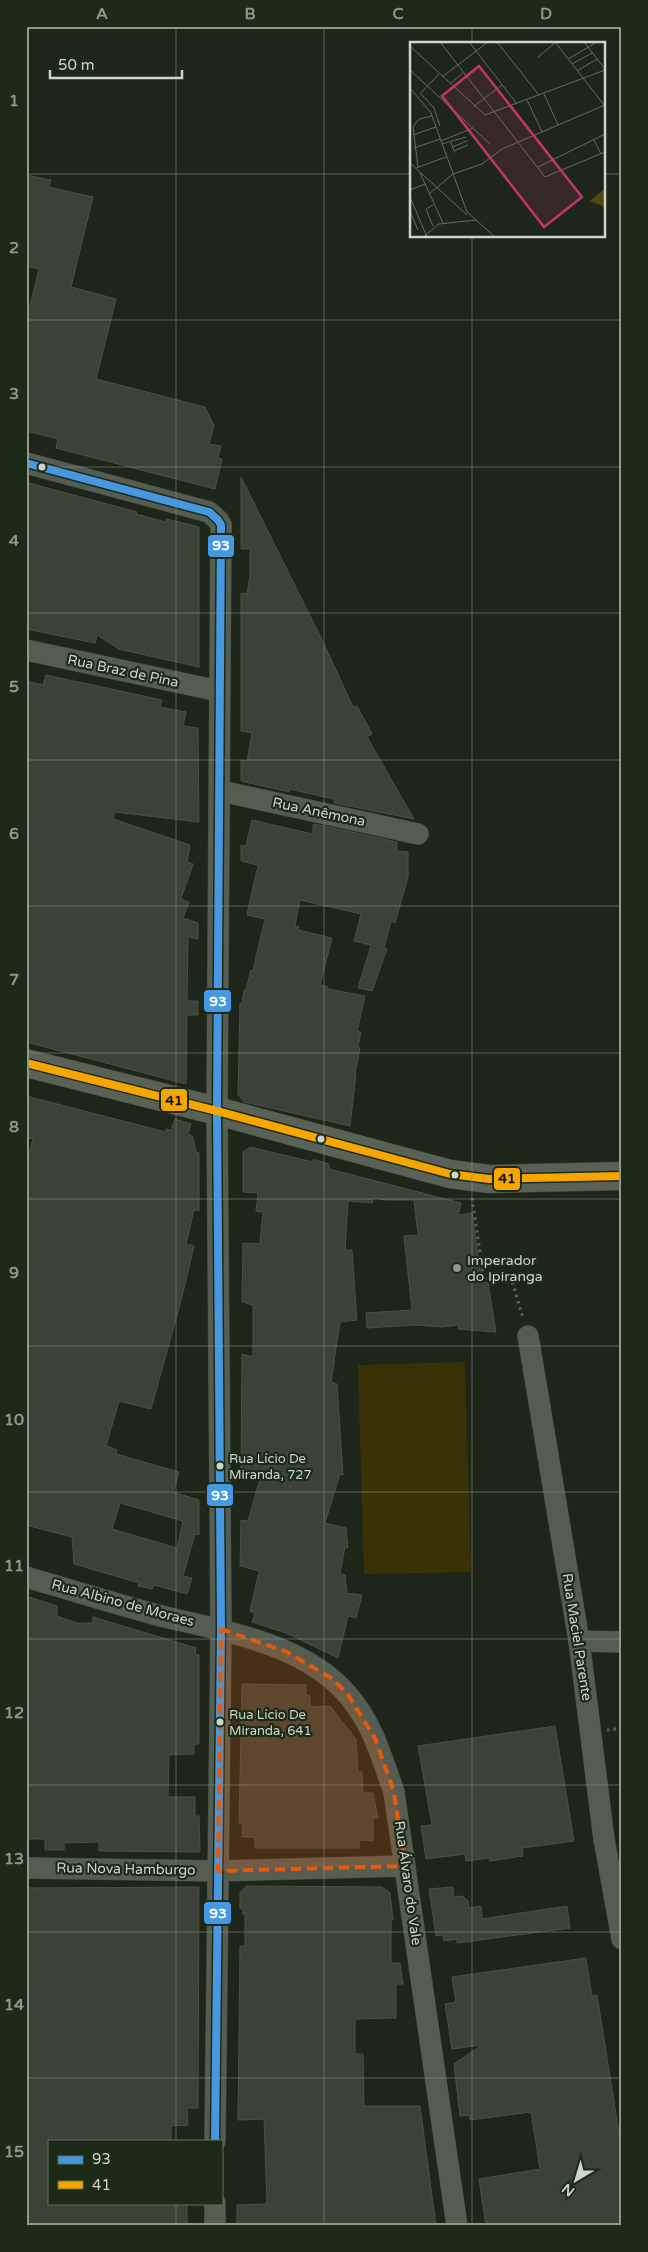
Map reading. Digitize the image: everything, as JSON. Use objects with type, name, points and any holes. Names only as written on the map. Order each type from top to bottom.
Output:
[{"type":"street","points":[[26,463],[209,512],[221,525],[219,691],[221,791],[217,1111],[220,1629],[215,2140]]},
{"type":"street","name":"Rua Braz de Pina","points":[[26,650],[219,691]]},
{"type":"street","name":"Rua Anêmona","points":[[221,791],[418,834]]},
{"type":"street","points":[[26,1062],[450,1174],[479,1178],[622,1176]]},
{"type":"street","name":"Rua Maciel Parente","points":[[528,1336],[579,1641],[604,1839],[622,1938]]},
{"type":"street","name":"Rua Albino de Moraes","points":[[26,1577],[161,1616],[220,1629]]},
{"type":"street","name":"Rua Álvaro do Vale","points":[[220,1629],[260,1640],[287,1652],[331,1678],[363,1714],[375,1738],[394,1792],[457,2226]]},
{"type":"street","points":[[579,1641],[622,1642]]},
{"type":"street","name":"Rua Nova Hamburgo","points":[[26,1868],[218,1871],[405,1866]]},
{"type":"street","points":[[214,2226],[215,2204]]},
{"type":"path","points":[[479,1178],[484,1279],[510,1274],[528,1336]]},
{"type":"highlighted area","points":[[221,1629],[287,1652],[331,1678],[347,1693],[375,1738],[394,1792],[405,1866],[218,1871]]},
{"type":"shaded area","points":[[465,1362],[471,1572],[364,1574],[358,1365]]},
{"type":"building","points":[[26,175],[51,180],[49,187],[93,197],[71,287],[116,299],[96,379],[205,407],[214,426],[209,444],[221,446],[218,458],[222,459],[215,489],[56,448],[58,439],[26,431],[26,322],[39,269],[26,266]]},
{"type":"building","points":[[241,477],[325,646],[353,707],[357,706],[372,734],[367,737],[414,819],[334,803],[334,799],[289,789],[289,792],[241,781],[241,760],[247,761],[252,733],[241,731],[241,593],[247,594],[250,575],[250,549],[241,549]]},
{"type":"building","points":[[29,483],[137,512],[136,514],[166,522],[167,519],[199,527],[199,667],[119,649],[97,635],[95,643],[26,629],[26,502]]},
{"type":"building","points":[[46,675],[162,700],[160,707],[186,712],[183,726],[198,728],[199,822],[115,812],[113,819],[190,845],[187,862],[193,864],[181,899],[189,902],[183,918],[198,923],[198,939],[188,937],[187,1001],[198,1001],[198,1015],[187,1015],[186,1084],[26,1042],[26,681],[43,685]]},
{"type":"building","points":[[252,820],[313,834],[313,824],[329,827],[397,842],[397,851],[408,852],[408,877],[395,923],[391,921],[384,948],[387,949],[372,991],[358,988],[371,945],[354,941],[361,914],[300,900],[295,926],[299,927],[298,930],[332,938],[320,985],[328,987],[328,989],[365,996],[357,1031],[361,1032],[358,1047],[360,1048],[355,1074],[350,1126],[244,1102],[238,1094],[240,1003],[242,1003],[251,970],[253,970],[265,919],[247,915],[258,865],[241,861],[241,845],[246,846]]},
{"type":"building","points":[[26,1096],[166,1132],[166,1129],[171,1130],[175,1119],[191,1124],[188,1134],[193,1137],[196,1152],[199,1153],[199,1211],[194,1210],[186,1244],[194,1246],[182,1297],[151,1409],[119,1401],[106,1446],[117,1450],[116,1454],[179,1472],[173,1492],[199,1500],[199,1535],[195,1534],[183,1576],[192,1578],[187,1594],[154,1585],[152,1589],[138,1586],[139,1583],[74,1564],[72,1537],[26,1525],[26,1165],[33,1139],[26,1137]],"holes":[[[120,1503],[183,1521],[177,1548],[112,1529]]]},
{"type":"building","points":[[250,1147],[313,1162],[313,1159],[329,1164],[329,1169],[461,1203],[458,1215],[472,1213],[482,1283],[488,1282],[496,1332],[458,1329],[458,1325],[367,1328],[366,1313],[412,1310],[404,1236],[418,1235],[414,1200],[373,1198],[372,1203],[348,1201],[345,1250],[352,1250],[357,1320],[340,1322],[331,1382],[337,1384],[343,1475],[340,1474],[325,1523],[346,1528],[348,1548],[345,1547],[340,1574],[345,1575],[347,1593],[362,1595],[356,1618],[348,1616],[338,1658],[286,1633],[252,1622],[255,1613],[250,1611],[259,1571],[240,1566],[241,1520],[248,1521],[261,1475],[241,1469],[242,1354],[253,1357],[253,1305],[242,1302],[243,1243],[260,1244],[263,1212],[256,1211],[258,1193],[243,1192],[243,1152]]},
{"type":"building","points":[[26,1596],[57,1606],[57,1616],[77,1623],[93,1623],[93,1617],[196,1648],[195,1654],[199,1655],[199,1744],[194,1744],[194,1754],[169,1755],[168,1797],[195,1797],[195,1816],[199,1816],[200,1852],[99,1851],[99,1842],[64,1843],[64,1850],[45,1850],[45,1839],[26,1839],[26,1669],[28,1669]]},
{"type":"building","points":[[242,1684],[306,1685],[306,1695],[310,1696],[310,1707],[330,1706],[356,1739],[358,1772],[362,1772],[363,1793],[373,1793],[378,1818],[373,1818],[373,1841],[359,1840],[359,1848],[255,1848],[255,1837],[242,1837],[243,1823],[239,1823]]},
{"type":"building","points":[[555,1726],[574,1841],[522,1848],[523,1856],[490,1861],[489,1858],[466,1861],[465,1854],[426,1859],[421,1826],[432,1825],[418,1746]]},
{"type":"building","points":[[246,1886],[382,1887],[390,1893],[393,1920],[391,1920],[391,1963],[400,1963],[403,1984],[396,1984],[396,2018],[355,2019],[355,2054],[363,2054],[364,2106],[420,2106],[436,2226],[237,2226],[237,2205],[267,2204],[264,2119],[238,2120],[240,1946],[245,1946],[245,1914],[243,1914],[243,1909],[240,1909],[240,1893]]},
{"type":"building","points":[[199,1887],[198,2108],[187,2108],[188,2125],[171,2126],[171,2140],[48,2140],[48,2204],[187,2204],[187,2226],[26,2226],[26,1888]]},
{"type":"building","points":[[453,1887],[454,1897],[463,1896],[468,1901],[469,1908],[481,1906],[482,1919],[567,1906],[570,1928],[457,1943],[457,1939],[444,1941],[443,1935],[436,1936],[429,1889]]},
{"type":"building","points":[[586,1958],[592,1996],[597,1995],[622,2152],[622,2226],[486,2226],[479,2179],[540,2169],[531,2112],[470,2120],[469,2115],[460,2116],[454,2064],[482,2045],[452,2049],[445,2004],[456,2002],[452,1977]]},
{"type":"transit line","name":"93","points":[[26,463],[209,512],[221,525],[217,1111],[221,1629],[215,2140]]},
{"type":"transit line","name":"41","points":[[26,1063],[217,1111],[450,1174],[489,1179],[622,1176]]},
{"type":"place","name":"Imperador do Ipiranga","points":[[457,1268]]},
{"type":"place","name":"Rua Lício De Miranda, 727","points":[[220,1466]]},
{"type":"place","name":"Rua Lício De Miranda, 641","points":[[220,1722]]}]
